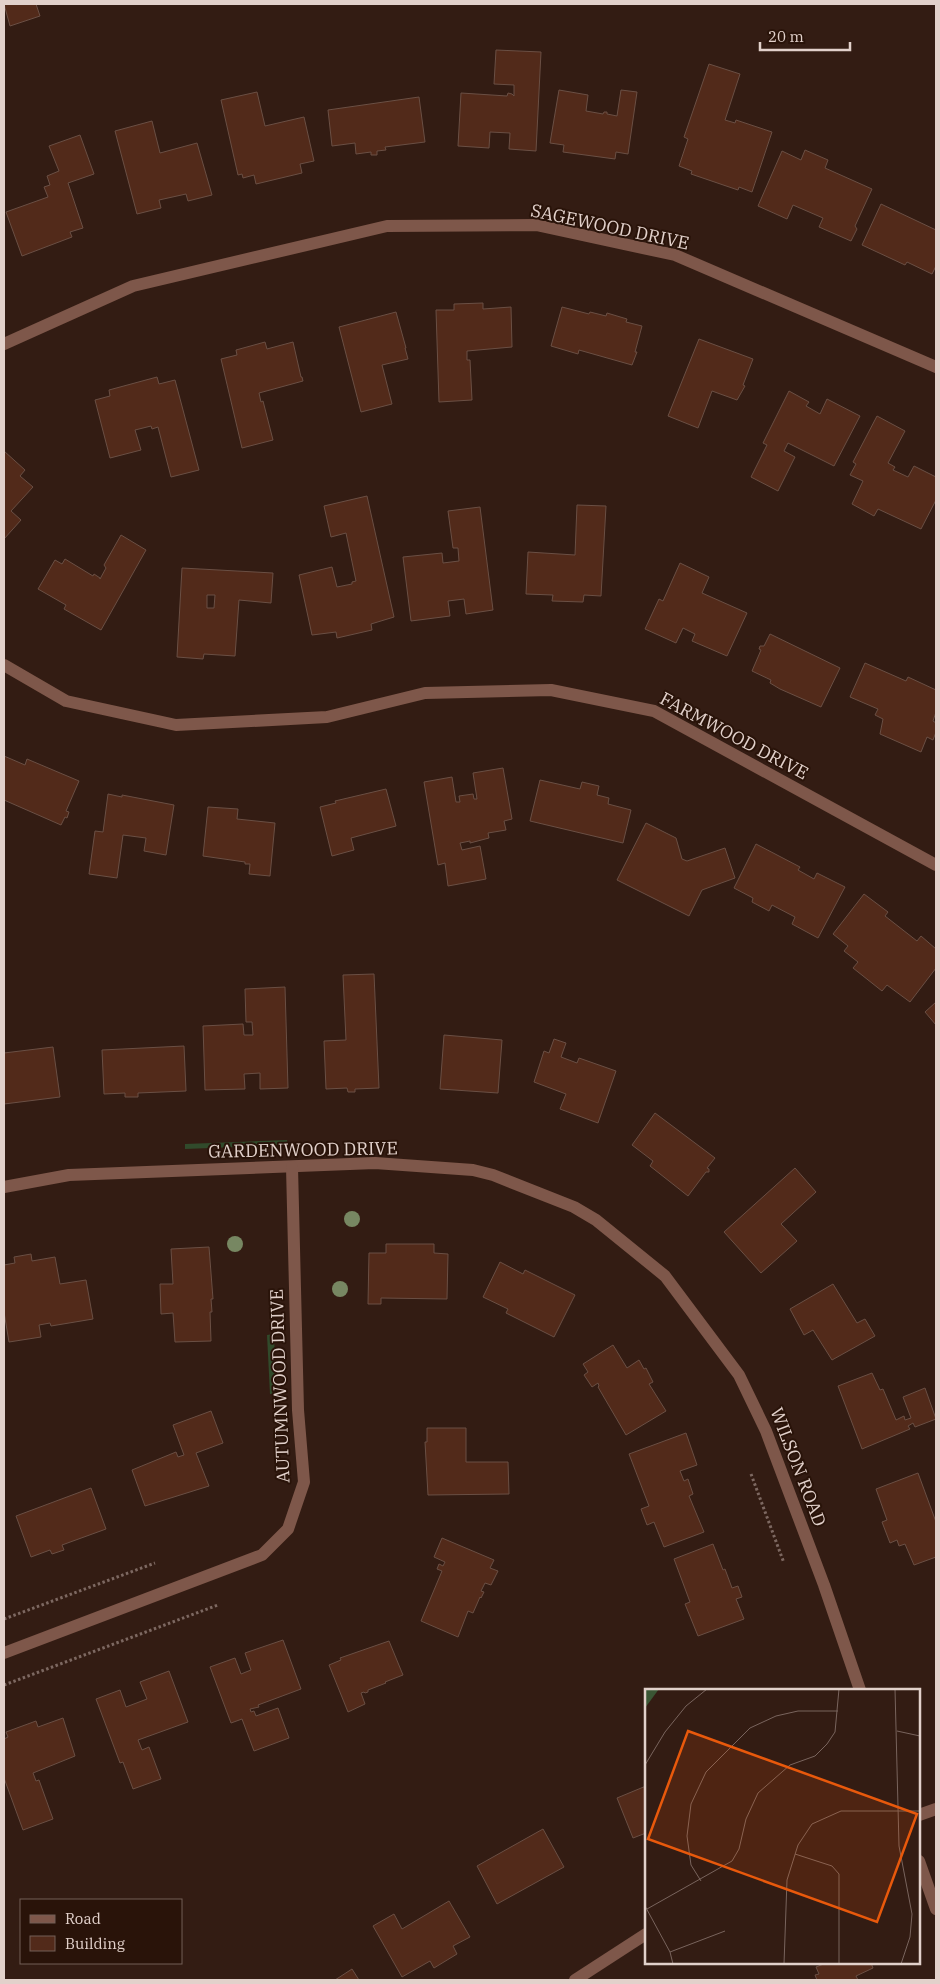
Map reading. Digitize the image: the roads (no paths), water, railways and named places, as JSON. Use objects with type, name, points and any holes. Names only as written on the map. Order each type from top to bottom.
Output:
[{"type":"street","name":"SAGEWOOD DRIVE","points":[[4,344],[133,286],[387,226],[536,225],[675,255],[936,367]]},
{"type":"street","name":"FARMWOOD DRIVE","points":[[4,665],[66,701],[176,725],[327,717],[425,693],[551,690],[654,711],[936,865]]},
{"type":"street","name":"GARDENWOOD DRIVE","points":[[4,1187],[69,1175],[375,1163],[472,1170],[493,1175],[596,1220],[665,1276]]},
{"type":"street","name":"AUTUMNWOOD DRIVE","points":[[4,1653],[262,1555],[288,1529],[304,1482],[298,1410],[292,1167]]},
{"type":"street","name":"WILSON ROAD","points":[[665,1276],[740,1375],[751,1395],[824,1585],[860,1689]]},
{"type":"street","points":[[920,1815],[936,1809]]},
{"type":"street","points":[[920,1864],[936,1909]]},
{"type":"street","points":[[575,1980],[645,1935]]}]
